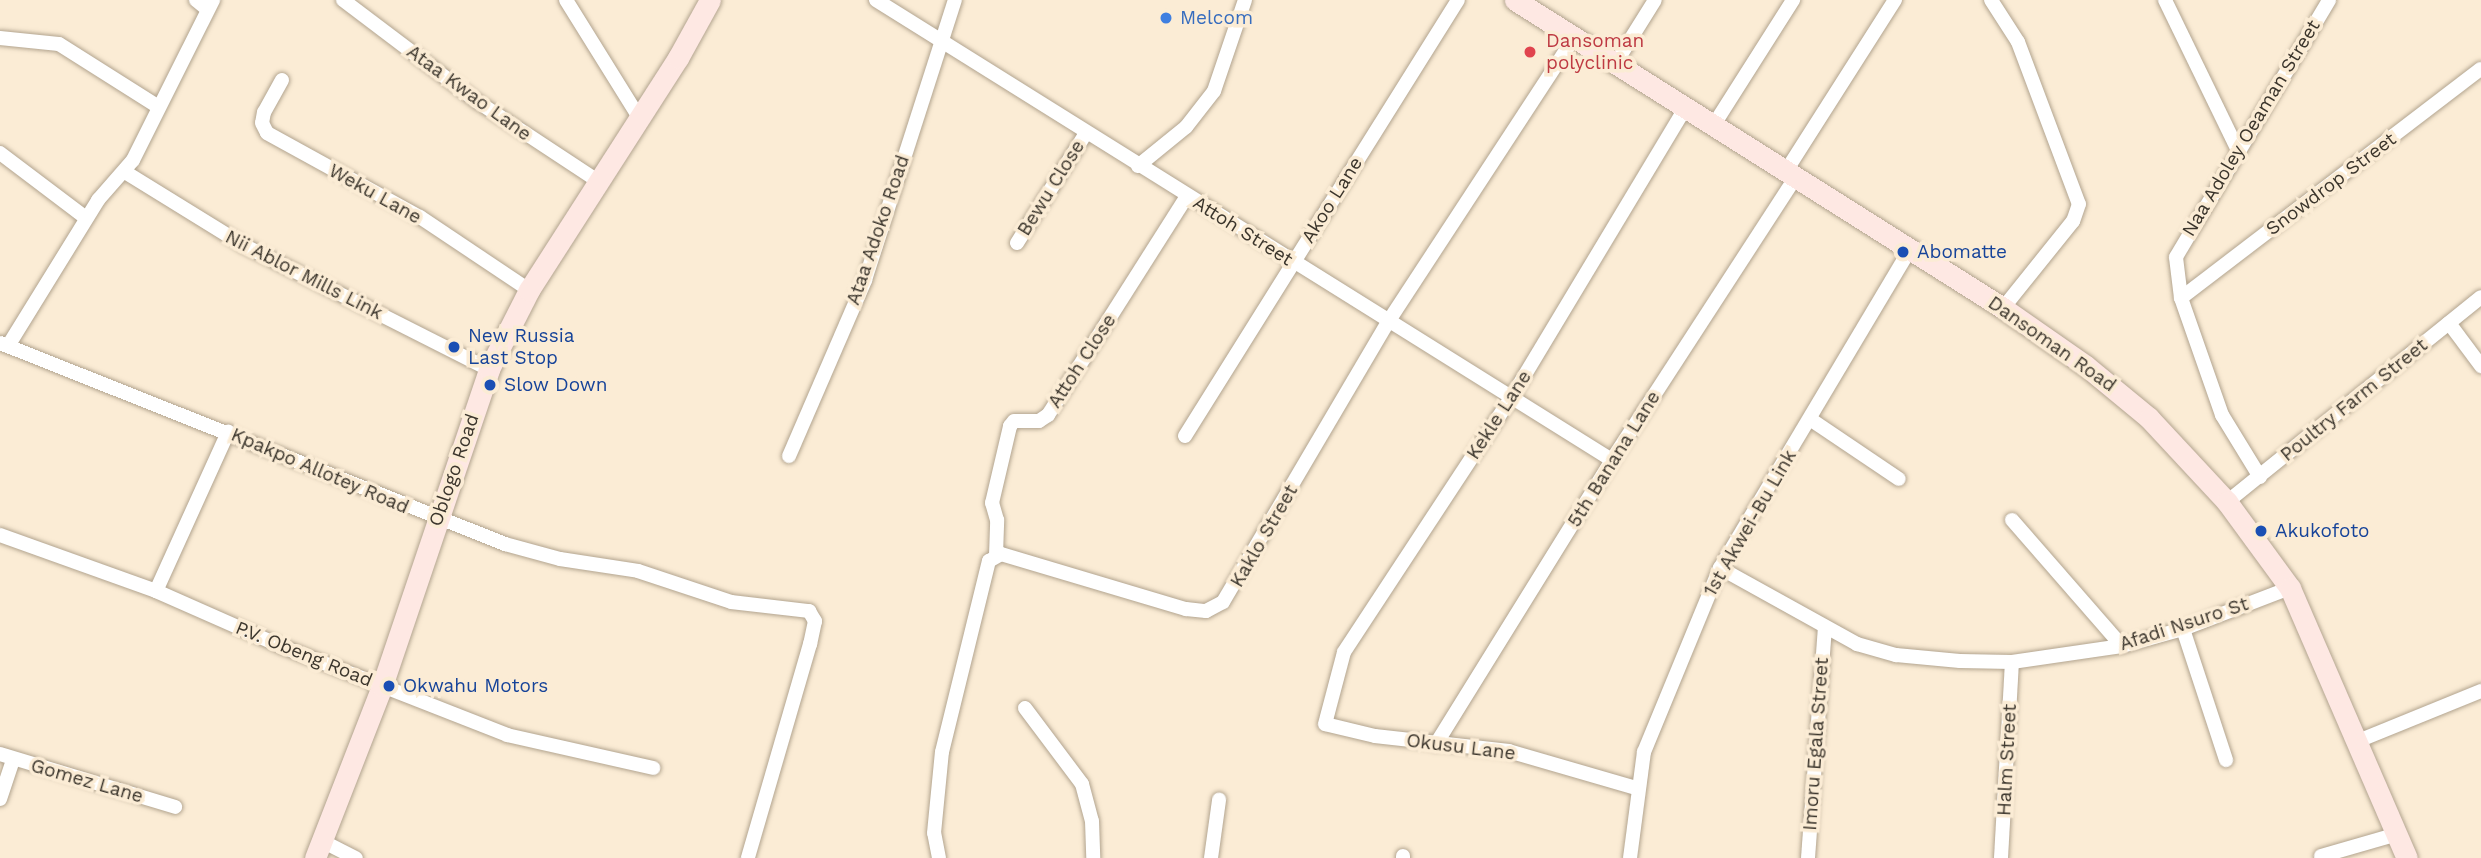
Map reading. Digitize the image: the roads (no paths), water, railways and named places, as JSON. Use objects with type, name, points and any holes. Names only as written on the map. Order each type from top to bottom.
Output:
[{"type":"main road","name":"Oblogo Road","points":[[318,850],[382,686],[436,519],[489,369],[529,290],[640,119],[710,0]]},
{"type":"main road","name":"Dansoman Road","points":[[1517,0],[2003,308],[2117,390],[2227,502],[2290,587],[2407,858]]},
{"type":"street","name":"Ataa Kwao Lane","points":[[343,0],[478,102],[598,181]]},
{"type":"street","points":[[566,0],[640,119]]},
{"type":"street","name":"Attoh Street","points":[[876,0],[1612,460]]},
{"type":"street","name":"Ataa Adoko Road","points":[[789,456],[865,280],[955,0]]},
{"type":"street","points":[[1138,166],[1186,127],[1214,91],[1245,0]]},
{"type":"street","name":"Akoo Lane","points":[[1185,436],[1458,0]]},
{"type":"street","points":[[1615,64],[1655,0]]},
{"type":"street","points":[[1715,123],[1793,0]]},
{"type":"street","name":"5th Banana Lane","points":[[1436,744],[1791,174],[1895,0]]},
{"type":"street","points":[[1991,0],[2018,42],[2079,204],[2073,221],[2003,308]]},
{"type":"street","points":[[2165,0],[2237,148]]},
{"type":"street","name":"Naa Adoley Oeaman Street","points":[[2260,477],[2222,415],[2182,298],[2176,257],[2181,243],[2237,148],[2329,0]]},
{"type":"street","points":[[4,345],[86,218],[124,172],[205,3]]},
{"type":"street","points":[[0,38],[59,44],[157,106]]},
{"type":"street","name":"Kaklo Street","points":[[996,555],[1186,609],[1206,611],[1223,602],[1388,322],[1574,38]]},
{"type":"street","name":"Snowdrop Street","points":[[2182,298],[2481,69]]},
{"type":"street","name":"Weku Lane","points":[[282,80],[264,112],[262,123],[267,132],[420,217],[529,290]]},
{"type":"street","name":"Kekle Lane","points":[[1325,724],[1344,652],[1511,398],[1685,108]]},
{"type":"street","name":"Bewu Close","points":[[1017,243],[1086,133]]},
{"type":"street","points":[[0,153],[86,218]]},
{"type":"street","name":"Nii Ablor Mills Link","points":[[124,172],[243,245],[489,369]]},
{"type":"street","name":"Attoh Close","points":[[996,555],[998,520],[992,503],[1010,426],[1019,419],[1039,421],[1048,415],[1187,196]]},
{"type":"street","name":"1st Akwei-Bu Link","points":[[1630,858],[1636,788],[1662,700],[1720,568],[1811,419],[1910,248]]},
{"type":"street","name":"Poultry Farm Street","points":[[2227,502],[2481,297]]},
{"type":"street","points":[[2449,323],[2481,366]]},
{"type":"street","name":"Kpakpo Allotey Road","points":[[4,345],[228,432],[436,519],[560,559],[638,571],[731,602],[809,611],[815,621],[810,644],[748,858]]},
{"type":"street","points":[[1811,419],[1899,478]]},
{"type":"street","points":[[156,591],[228,432]]},
{"type":"street","points":[[2012,520],[2122,646]]},
{"type":"street","name":"P.V. Obeng Road","points":[[0,535],[156,591],[506,735],[653,768]]},
{"type":"street","points":[[939,858],[934,833],[942,752],[984,573],[996,555]]},
{"type":"street","name":"Afadi Nsuro St","points":[[1720,568],[1825,629],[1896,655],[2012,662],[2122,646],[2183,629],[2290,587]]},
{"type":"street","name":"Imoru Egala Street","points":[[1808,858],[1825,629]]},
{"type":"street","points":[[2183,629],[2226,760]]},
{"type":"street","name":"Halm Street","points":[[2001,858],[2012,662]]},
{"type":"street","points":[[2358,741],[2481,691]]},
{"type":"street","points":[[1025,708],[1082,784],[1092,821],[1093,858]]},
{"type":"street","name":"Okusu Lane","points":[[1325,724],[1436,744],[1509,751],[1636,788]]},
{"type":"street","points":[[0,799],[7,757]]},
{"type":"street","name":"Gomez Lane","points":[[7,757],[175,807]]},
{"type":"street","points":[[1211,858],[1219,800]]},
{"type":"street","points":[[2321,856],[2397,834]]},
{"type":"street","points":[[318,850],[356,858]]},
{"type":"place","name":"Melcom","points":[[1166,18]]},
{"type":"place","name":"Dansoman polyclinic","points":[[1530,52]]},
{"type":"place","name":"Abomatte","points":[[1903,252]]},
{"type":"place","name":"New Russia Last Stop","points":[[454,347]]},
{"type":"place","name":"Slow Down","points":[[490,385]]},
{"type":"place","name":"Akukofoto","points":[[2261,531]]},
{"type":"place","name":"Okwahu Motors","points":[[389,686]]}]
